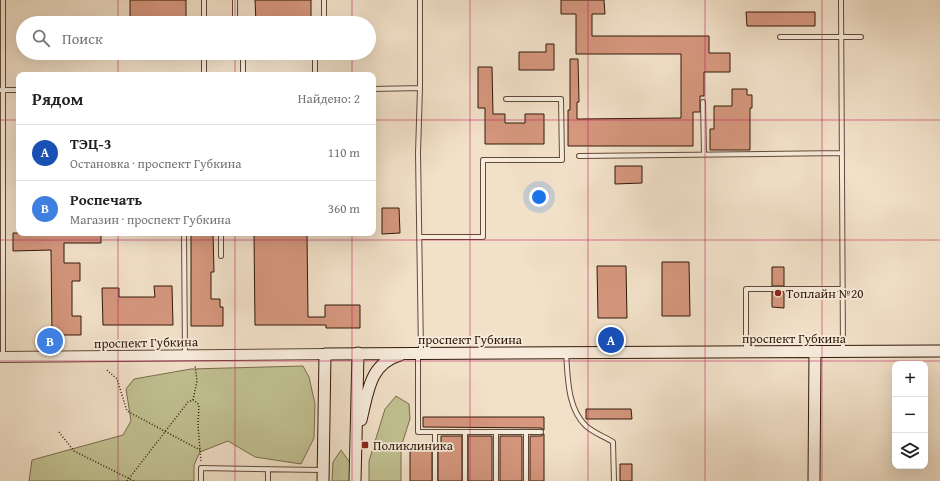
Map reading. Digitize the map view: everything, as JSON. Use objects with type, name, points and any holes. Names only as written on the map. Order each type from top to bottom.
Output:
[{"type":"main road","points":[[814,481],[815,351]]},
{"type":"main road","name":"проспект Губкина","points":[[324,354],[940,351]]},
{"type":"main road","points":[[355,481],[358,353]]},
{"type":"main road","points":[[356,438],[371,384],[378,368],[391,358],[416,353]]},
{"type":"main road","points":[[323,475],[324,354]]},
{"type":"street","name":"проспект Губкина","points":[[1,357],[324,354]]},
{"type":"lane","points":[[1,357],[3,0]]},
{"type":"lane","points":[[204,0],[204,16]]},
{"type":"lane","points":[[235,0],[235,16]]},
{"type":"lane","points":[[324,0],[324,16]]},
{"type":"lane","points":[[420,0],[418,153],[420,238],[416,353],[418,432],[541,432]]},
{"type":"lane","points":[[841,0],[843,351]]},
{"type":"lane","points":[[780,37],[861,37]]},
{"type":"lane","points":[[204,60],[204,72]]},
{"type":"lane","points":[[243,60],[243,72]]},
{"type":"lane","points":[[315,60],[315,72]]},
{"type":"lane","points":[[376,88],[420,88]]},
{"type":"lane","points":[[2,90],[16,90]]},
{"type":"lane","points":[[420,238],[483,237],[483,160],[562,160],[561,99],[506,99]]},
{"type":"lane","points":[[703,102],[704,154]]},
{"type":"lane","points":[[579,156],[842,153]]},
{"type":"lane","points":[[184,236],[190,355]]},
{"type":"lane","points":[[221,236],[221,256]]},
{"type":"lane","points":[[746,352],[746,289],[843,289]]},
{"type":"lane","points":[[566,353],[569,388],[575,411],[587,426],[613,442],[614,481]]},
{"type":"lane","points":[[435,432],[435,481]]},
{"type":"lane","points":[[465,432],[466,481]]},
{"type":"lane","points":[[496,432],[496,481]]},
{"type":"lane","points":[[526,432],[526,481]]},
{"type":"lane","points":[[201,481],[201,468],[268,469],[323,475]]},
{"type":"lane","points":[[268,469],[268,481]]},
{"type":"path","points":[[190,355],[197,381],[193,400]]},
{"type":"path","points":[[107,370],[117,379],[127,411],[200,450]]},
{"type":"path","points":[[127,481],[188,402],[193,400]]},
{"type":"path","points":[[193,400],[199,406],[201,468]]},
{"type":"path","points":[[59,432],[74,451],[134,481]]},
{"type":"green space","points":[[303,366],[309,377],[315,404],[314,438],[301,464],[255,457],[228,441],[200,452],[194,465],[194,481],[29,481],[32,460],[123,435],[131,421],[126,389],[134,379],[191,369]]},
{"type":"green space","points":[[396,396],[409,404],[410,419],[401,447],[401,481],[369,481],[369,461],[385,409]]},
{"type":"green space","points":[[341,450],[351,464],[350,481],[332,481],[333,462]]},
{"type":"building","points":[[130,0],[186,0],[186,16],[130,16]]},
{"type":"building","points":[[255,0],[311,0],[311,16],[256,16]]},
{"type":"building","points":[[561,0],[604,0],[605,14],[592,14],[592,36],[709,36],[709,53],[730,53],[730,72],[704,72],[704,96],[700,96],[700,112],[693,112],[693,146],[568,146],[570,59],[578,59],[579,102],[577,102],[577,119],[681,118],[681,54],[576,54],[576,14],[561,14]]},
{"type":"building","points":[[746,12],[815,12],[815,26],[747,26]]},
{"type":"building","points":[[546,44],[554,44],[554,70],[519,70],[519,52],[546,52]]},
{"type":"building","points":[[478,67],[492,67],[493,114],[505,114],[505,123],[525,123],[525,114],[544,114],[544,144],[485,144],[485,108],[478,108]]},
{"type":"building","points":[[732,89],[747,89],[747,95],[752,95],[752,108],[750,108],[750,150],[710,150],[710,129],[714,129],[714,106],[732,106]]},
{"type":"building","points":[[615,166],[642,166],[642,183],[615,184]]},
{"type":"building","points":[[382,208],[399,208],[400,233],[382,234]]},
{"type":"building","points":[[13,233],[16,233],[16,236],[101,236],[101,243],[64,243],[64,263],[80,263],[80,281],[72,281],[72,316],[81,316],[81,335],[52,335],[51,250],[13,251]]},
{"type":"building","points":[[191,236],[213,236],[214,272],[211,272],[211,299],[220,299],[220,307],[223,307],[223,326],[191,326]]},
{"type":"building","points":[[254,236],[307,236],[308,317],[325,317],[325,305],[360,305],[360,328],[326,328],[326,325],[255,325]]},
{"type":"building","points":[[662,262],[689,262],[690,316],[662,316]]},
{"type":"building","points":[[597,266],[626,266],[627,318],[598,318]]},
{"type":"building","points":[[772,267],[784,267],[784,286],[772,286]]},
{"type":"building","points":[[154,286],[172,286],[173,325],[103,325],[102,288],[119,288],[119,297],[155,297]]},
{"type":"building","points":[[772,292],[784,292],[784,308],[772,307]]},
{"type":"building","points":[[586,409],[631,409],[632,419],[586,419]]},
{"type":"building","points":[[423,417],[544,417],[544,430],[541,428],[423,427]]},
{"type":"building","points":[[544,434],[544,481],[530,481],[530,436],[541,436]]},
{"type":"building","points":[[441,436],[462,436],[462,481],[438,481],[438,448],[441,448]]},
{"type":"building","points":[[468,436],[492,436],[492,481],[468,481]]},
{"type":"building","points":[[500,436],[522,436],[522,481],[500,481]]},
{"type":"building","points":[[410,448],[432,448],[432,481],[410,481]]},
{"type":"building","points":[[620,464],[632,464],[632,481],[620,481]]},
{"type":"place","name":"Топлайн №20","points":[[778,293]]},
{"type":"place","name":"ТЭЦ-3","points":[[611,340]]},
{"type":"place","name":"Роспечать","points":[[50,341]]},
{"type":"place","name":"Поликлиника","points":[[365,445]]}]
